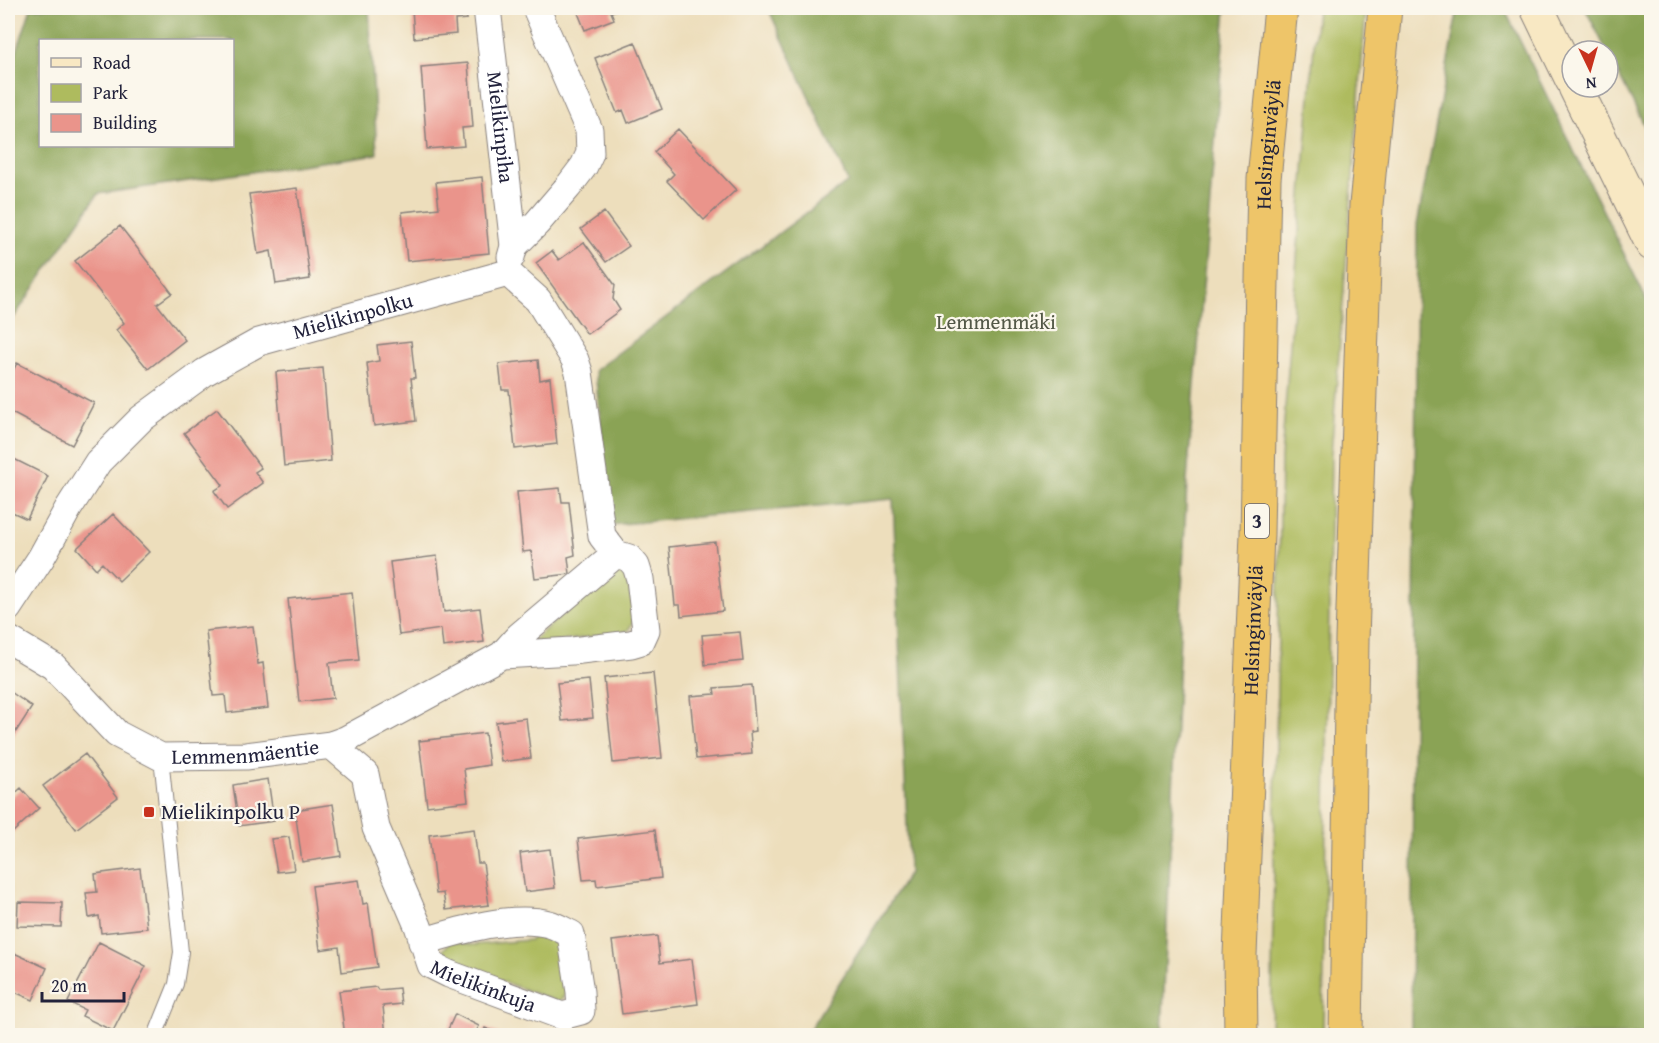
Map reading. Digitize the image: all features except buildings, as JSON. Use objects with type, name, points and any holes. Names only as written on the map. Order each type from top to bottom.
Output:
[{"type":"highway","name":"Helsinginväylä","points":[[1241,1035],[1240,955],[1257,534],[1264,179],[1281,8]]},
{"type":"highway","points":[[1346,1035],[1352,640],[1366,216],[1385,8]]},
{"type":"main road","points":[[1537,8],[1560,55]]},
{"type":"main road","points":[[1581,99],[1652,244]]},
{"type":"street","name":"Mielikinpiha","points":[[487,8],[514,246],[508,273]]},
{"type":"street","points":[[514,246],[568,187],[584,166],[590,153],[589,130],[536,8]]},
{"type":"street","points":[[502,655],[536,654],[631,644],[641,641],[646,630],[640,579],[636,566],[629,558],[616,554],[602,536],[579,372],[575,360],[538,300],[508,273]]},
{"type":"street","name":"Mielikinpolku","points":[[8,608],[41,558],[68,509],[98,462],[141,419],[205,372],[259,342],[508,273]]},
{"type":"street","points":[[331,745],[345,740],[502,655],[519,636],[616,554]]},
{"type":"street","name":"Lemmenmäentie","points":[[8,639],[53,666],[117,734],[161,756],[246,756],[331,745]]},
{"type":"street","name":"Mielikinkuja","points":[[331,745],[365,774],[376,828],[418,926],[422,942],[431,965],[449,974],[562,1016],[581,1011],[571,934],[550,924],[519,921],[449,934],[422,942]]},
{"type":"lane","name":"Lemmenmäentie","points":[[155,1035],[176,984],[181,952],[161,756]]},
{"type":"green space","points":[[31,8],[369,8],[377,154],[98,194],[8,326],[8,78]]},
{"type":"green space","name":"Lemmenmäki","points":[[768,8],[1226,8],[1187,481],[1162,1035],[806,1035],[909,873],[893,499],[611,525],[595,370],[848,182]]},
{"type":"green space","points":[[1317,8],[1366,8],[1331,455],[1323,1035],[1271,1036],[1281,458]]},
{"type":"green space","points":[[1458,8],[1504,8],[1651,309],[1651,1035],[1411,1035],[1417,225]]},
{"type":"green space","points":[[1585,8],[1651,8],[1651,139],[1620,77],[1620,39],[1601,39]]},
{"type":"green space","points":[[624,567],[636,616],[628,631],[549,643],[530,643],[612,571]]},
{"type":"green space","points":[[541,931],[554,934],[566,949],[570,989],[559,1002],[443,960],[443,950],[451,941],[472,945],[530,940]]},
{"type":"place","name":"Mielikinpolku P","points":[[149,812]]}]
